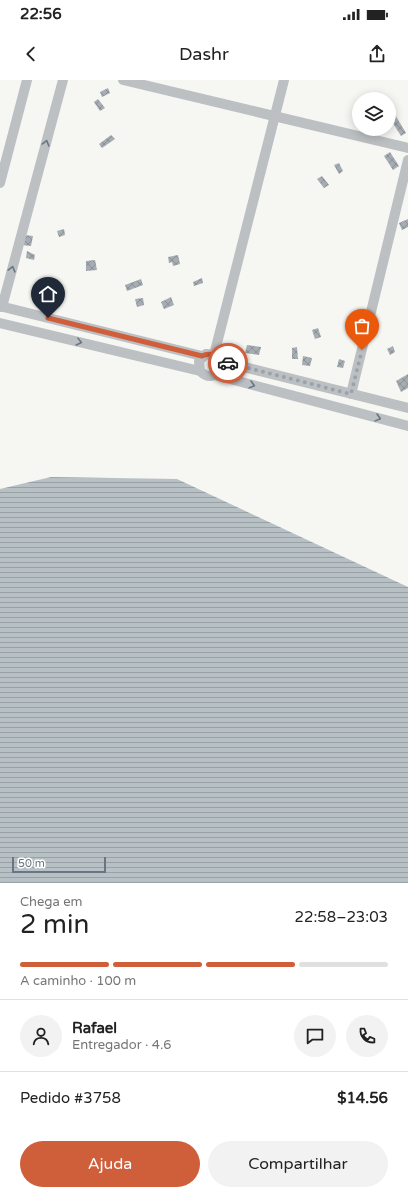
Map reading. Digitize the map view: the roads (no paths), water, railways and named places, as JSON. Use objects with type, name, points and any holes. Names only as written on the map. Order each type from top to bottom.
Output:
[{"type":"street","points":[[0,183],[27,80]]},
{"type":"street","points":[[63,80],[1,306],[202,356],[210,354],[217,358],[408,408]]},
{"type":"street","points":[[123,80],[408,148]]},
{"type":"street","points":[[215,375],[220,369],[217,358],[284,80]]},
{"type":"street","points":[[351,394],[408,160]]},
{"type":"street","points":[[0,323],[200,371],[206,376],[215,375],[408,426]]},
{"type":"street","points":[[200,371],[199,361],[202,356]]}]
